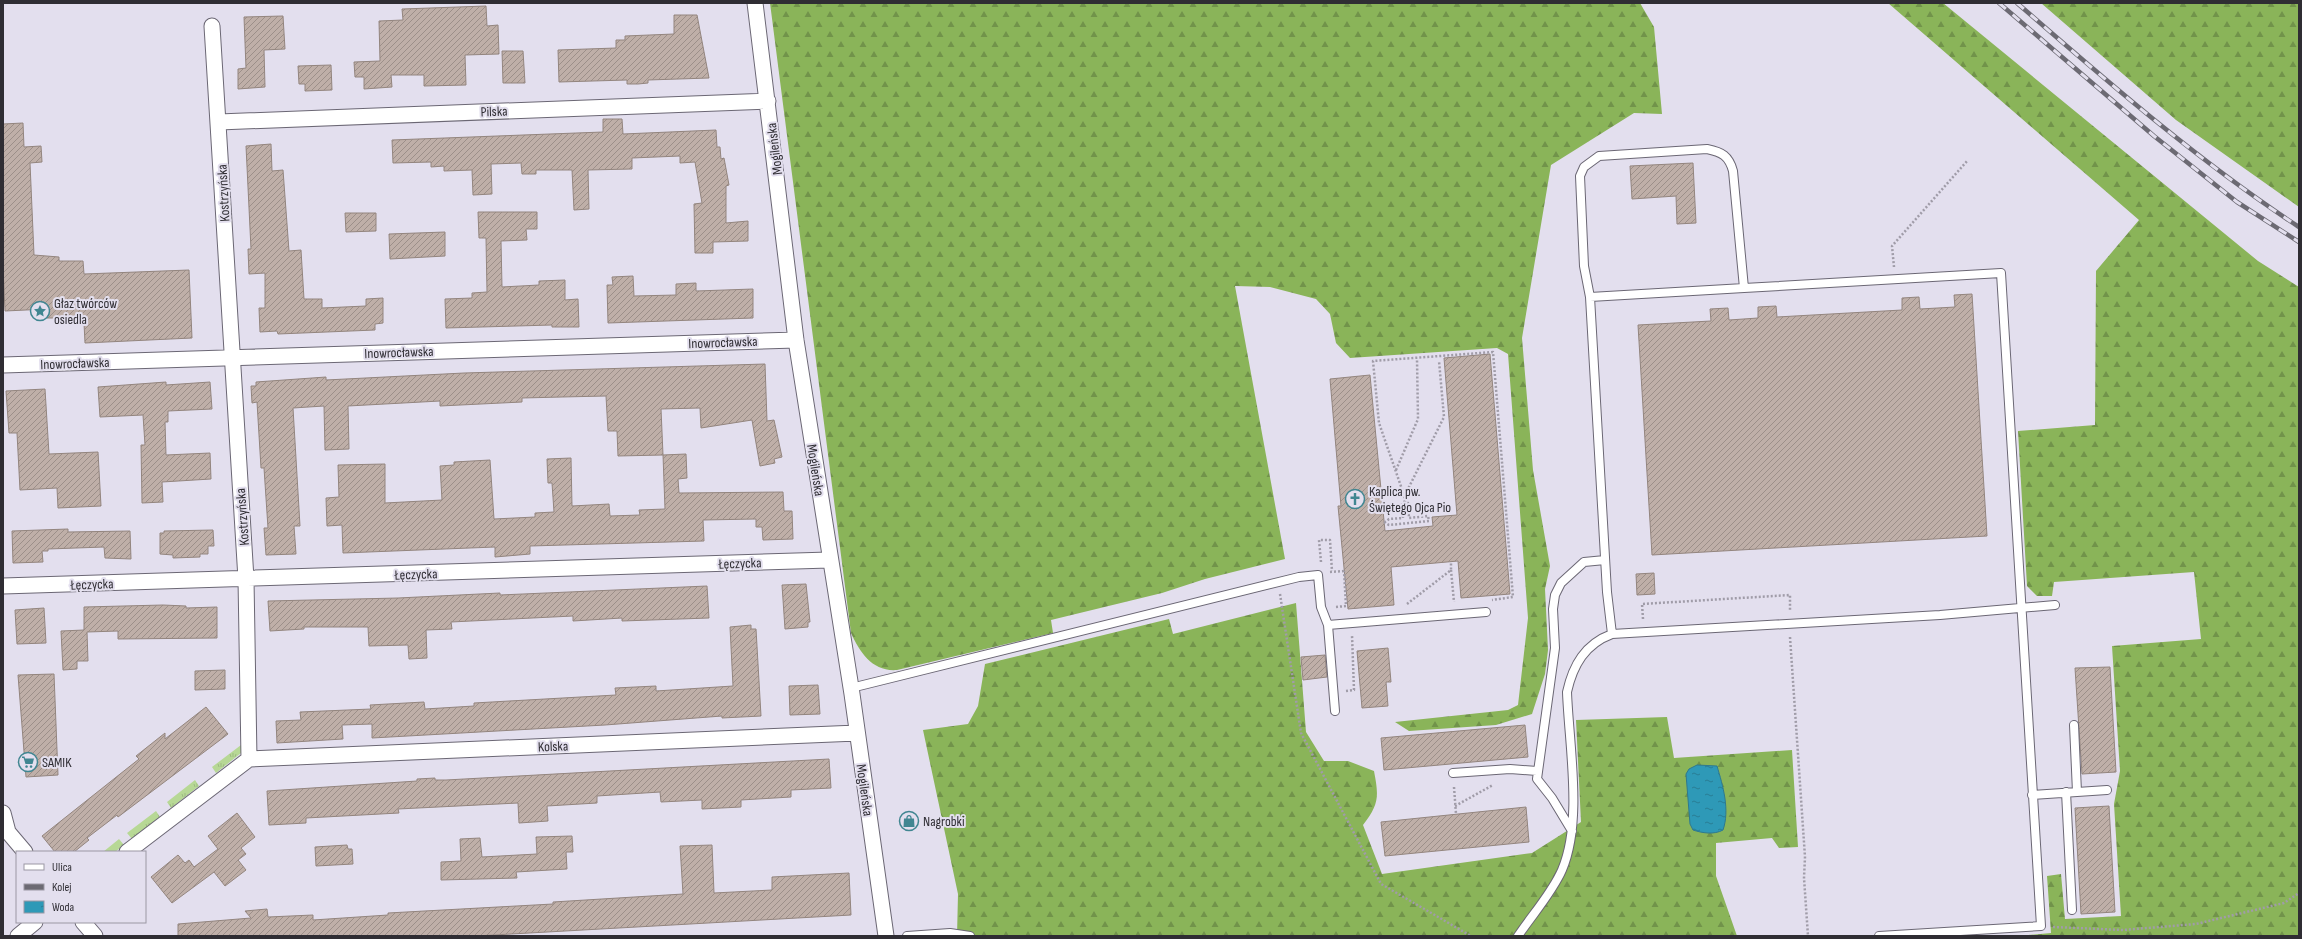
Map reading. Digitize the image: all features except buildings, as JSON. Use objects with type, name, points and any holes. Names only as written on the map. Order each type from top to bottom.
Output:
[{"type":"street","name":"Mogileńska","points":[[755,3],[796,340],[851,688],[886,936]]},
{"type":"street","name":"Kostrzyńska","points":[[212,26],[219,122],[231,358],[246,579],[249,759]]},
{"type":"street","name":"Pilska","points":[[219,122],[768,101]]},
{"type":"street","name":"Inowrocławska","points":[[3,365],[796,340]]},
{"type":"street","name":"Łęczycka","points":[[3,586],[830,560]]},
{"type":"street","name":"Kolska","points":[[249,759],[857,733]]},
{"type":"street","points":[[128,851],[249,759]]},
{"type":"street","points":[[3,813],[6,832],[24,851]]},
{"type":"street","points":[[18,936],[34,923]]},
{"type":"street","points":[[84,923],[95,936]]},
{"type":"lane","points":[[1612,634],[1605,560],[1590,297],[1584,266],[1580,176],[1584,167],[1592,160],[1600,156],[1610,155],[1707,149],[1718,151],[1726,156],[1734,172],[1744,288]]},
{"type":"lane","points":[[1590,297],[2001,273],[2041,926],[1879,936]]},
{"type":"lane","points":[[1573,832],[1552,798],[1537,779],[1555,648],[1553,609],[1555,595],[1562,583],[1584,562],[1605,560]]},
{"type":"lane","points":[[851,688],[1299,577],[1318,575],[1321,607],[1328,625],[1335,711]]},
{"type":"lane","points":[[1518,936],[1562,871],[1569,851],[1573,832],[1573,812],[1567,692],[1570,679],[1582,655],[1599,638],[1612,634],[1940,615],[2055,605]]},
{"type":"lane","points":[[1328,625],[1486,612]]},
{"type":"lane","points":[[2074,725],[2077,792]]},
{"type":"lane","points":[[1453,773],[1510,768],[1537,771]]},
{"type":"lane","points":[[2032,795],[2108,790]]},
{"type":"lane","points":[[2066,792],[2072,910]]},
{"type":"lane","points":[[907,936],[950,933],[970,936]]},
{"type":"path","points":[[1896,279],[1892,246],[1968,160]]},
{"type":"path","points":[[1405,502],[1402,504],[1403,518],[1389,519],[1385,522],[1389,525],[1429,521],[1428,516],[1409,518],[1408,504],[1405,502],[1396,470],[1379,423],[1372,361],[1493,352],[1513,597]]},
{"type":"path","points":[[1396,470],[1418,419],[1417,358]]},
{"type":"path","points":[[1404,495],[1444,417],[1439,361]]},
{"type":"path","points":[[1451,562],[1454,605]]},
{"type":"path","points":[[1406,605],[1452,570]]},
{"type":"path","points":[[1332,572],[1345,571]]},
{"type":"path","points":[[1280,590],[1301,733],[1381,884],[1471,936]]},
{"type":"path","points":[[1644,632],[1642,604],[1790,595],[1790,623],[1805,857],[1804,878],[1808,936]]},
{"type":"path","points":[[1334,692],[1354,690],[1352,633]]},
{"type":"path","points":[[1453,773],[1456,814]]},
{"type":"path","points":[[1455,806],[1494,784]]},
{"type":"path","points":[[2041,926],[2122,930],[2196,924],[2284,902],[2299,893]]},
{"type":"green space","points":[[770,3],[1640,3],[1654,27],[1662,114],[1634,113],[1551,165],[1522,338],[1533,470],[1550,566],[1545,589],[1548,650],[1545,674],[1532,714],[1496,725],[1409,731],[1395,722],[1508,710],[1518,705],[1528,618],[1508,354],[1497,348],[1350,358],[1336,343],[1330,314],[1316,299],[1270,287],[1235,286],[1285,559],[1205,579],[1162,593],[1051,620],[1053,633],[897,670],[881,668],[868,660],[859,648],[851,633]]},
{"type":"green space","points":[[1888,3],[1943,3],[2258,261],[2299,287],[2299,936],[2016,936],[2051,933],[2047,876],[2061,874],[2065,919],[2121,916],[2114,804],[2120,771],[2112,646],[2201,639],[2194,572],[2054,582],[2052,596],[2037,596],[2027,586],[2018,431],[2095,425],[2096,271],[2139,220]]},
{"type":"green space","points":[[2041,3],[2299,3],[2299,207],[2176,120]]},
{"type":"green space","points":[[1296,603],[1306,732],[1324,761],[1348,761],[1374,771],[1377,787],[1375,806],[1363,825],[1382,874],[1532,853],[1581,822],[1576,720],[1667,717],[1674,758],[1792,750],[1798,847],[1779,848],[1772,838],[1716,843],[1716,876],[1737,936],[957,936],[958,894],[923,730],[968,724],[978,706],[985,664],[1169,619],[1173,634]]},
{"type":"green space","points":[[245,742],[241,753],[216,773],[212,767]]},
{"type":"green space","points":[[195,780],[199,786],[171,808],[167,802]]},
{"type":"green space","points":[[156,811],[160,817],[132,839],[127,833]]},
{"type":"green space","points":[[119,839],[124,845],[116,851],[104,851]]},
{"type":"water","points":[[1697,765],[1717,766],[1725,798],[1726,814],[1723,830],[1716,833],[1693,830],[1690,824],[1686,774],[1689,769]]},
{"type":"railway","points":[[1999,3],[2154,136],[2237,202],[2299,242]]},
{"type":"railway","points":[[2017,3],[2189,148],[2262,202],[2299,227]]},
{"type":"place","name":"Głaz twórców osiedla","points":[[40,311]]},
{"type":"place","name":"Kaplica pw. Świętego Ojca Pio","points":[[1355,499]]},
{"type":"place","name":"SAMIK","points":[[28,762]]},
{"type":"place","name":"Nagrobki","points":[[909,821]]}]
